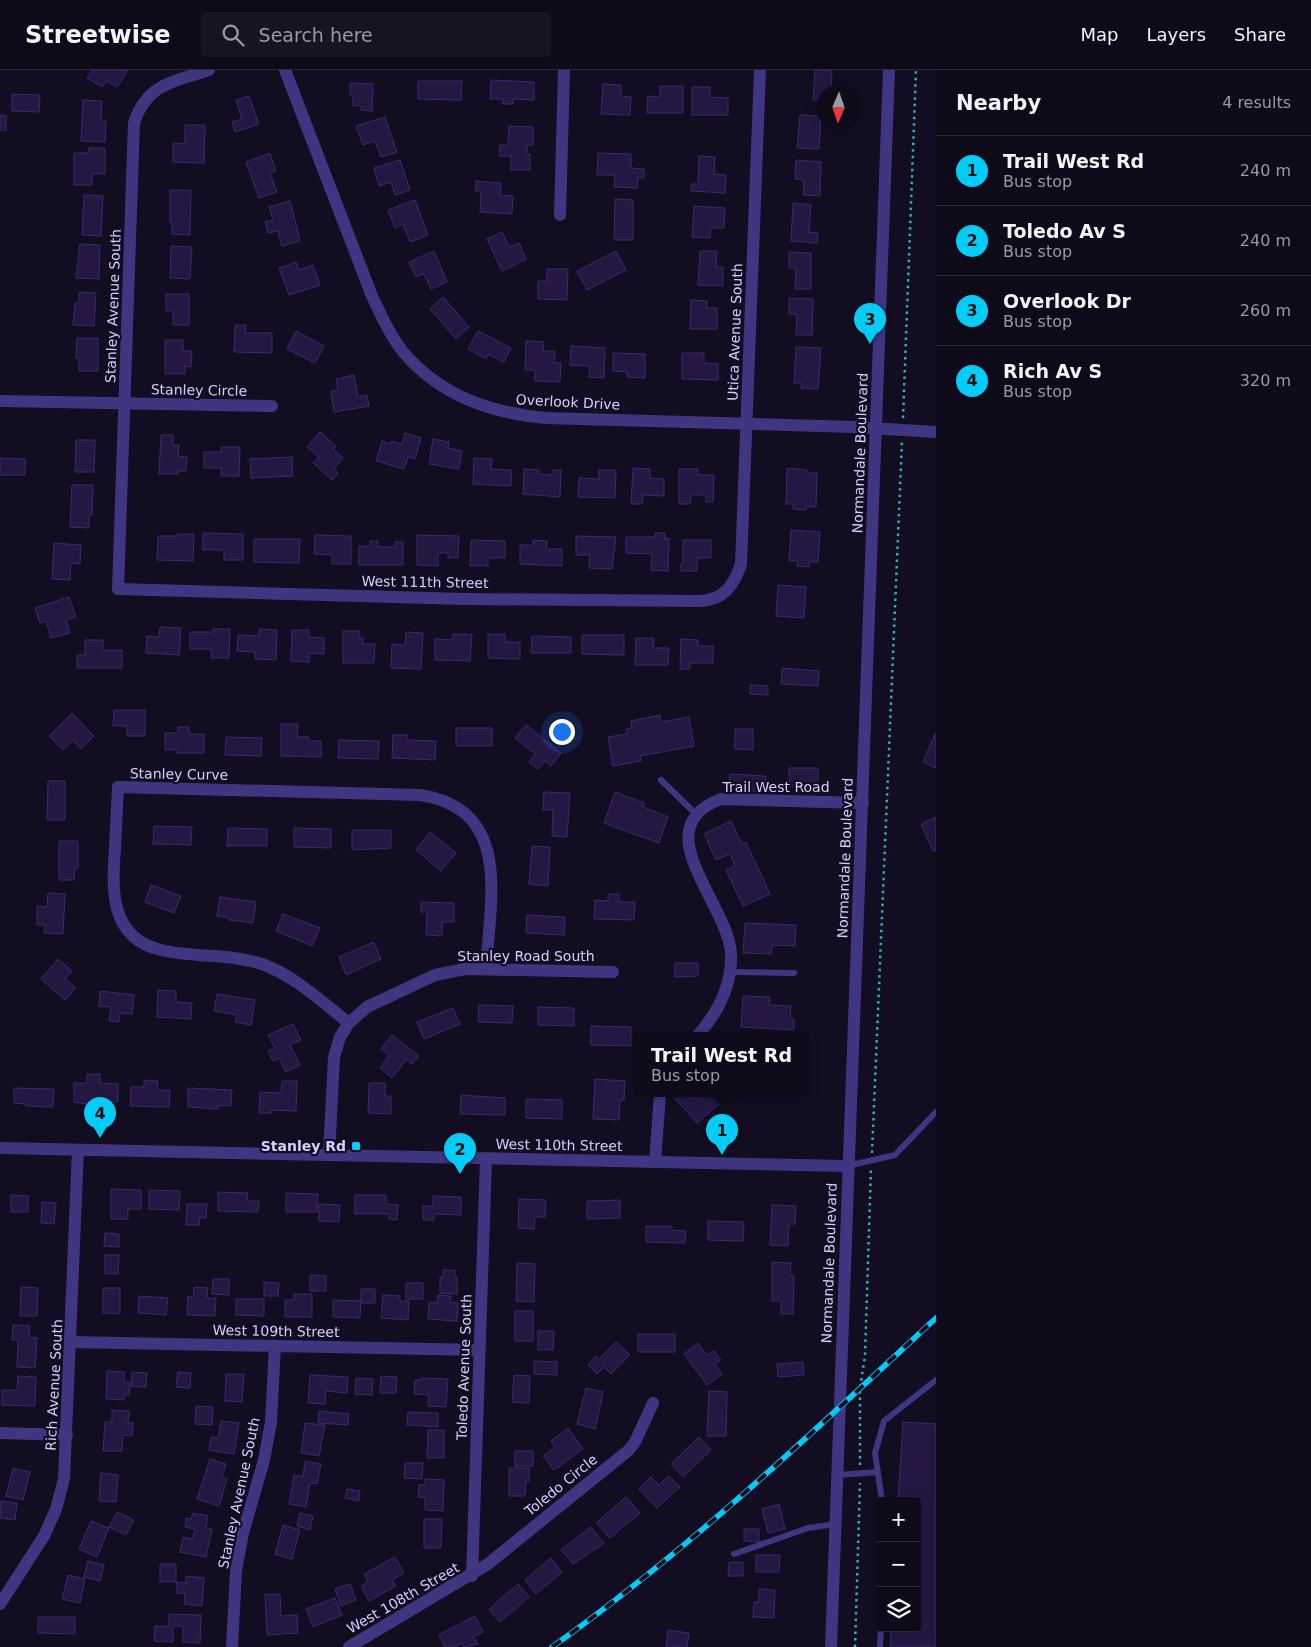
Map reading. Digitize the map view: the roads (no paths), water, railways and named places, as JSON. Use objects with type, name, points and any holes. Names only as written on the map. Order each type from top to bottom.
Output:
[{"type":"street","name":"Stanley Avenue South","points":[[118,589],[134,123],[140,107],[149,94],[163,85],[209,70]]},
{"type":"street","name":"Overlook Drive","points":[[285,70],[372,296],[386,325],[403,352],[426,375],[453,394],[482,407],[514,415],[875,428],[936,432]]},
{"type":"street","points":[[560,215],[564,70]]},
{"type":"street","name":"Utica Avenue South","points":[[728,591],[736,579],[741,564],[760,70]]},
{"type":"street","name":"Normandale Boulevard","points":[[831,1647],[847,1166],[889,70]]},
{"type":"street","name":"Stanley Circle","points":[[0,401],[272,406]]},
{"type":"street","name":"West 111th Street","points":[[118,589],[464,599],[700,601],[720,597],[728,591]]},
{"type":"street","name":"Stanley Curve","points":[[349,1024],[286,974],[262,964],[238,958],[159,950],[144,943],[130,932],[119,918],[114,902],[112,885],[118,787],[420,794],[451,803],[473,819],[484,835],[490,854],[491,874],[486,969]]},
{"type":"street","name":"Trail West Road","points":[[696,814],[706,804],[720,799],[862,803]]},
{"type":"street","points":[[696,814],[689,826],[687,841],[690,855],[726,930],[731,952],[730,972],[724,998],[713,1018],[701,1032]]},
{"type":"street","name":"Stanley Road South","points":[[329,1155],[334,1057],[340,1038],[349,1024],[367,1007],[435,975],[465,969],[613,972]]},
{"type":"street","points":[[655,1162],[660,1097]]},
{"type":"street","name":"West 110th Street","points":[[0,1148],[847,1166]]},
{"type":"street","name":"Rich Avenue South","points":[[0,1604],[44,1536],[56,1509],[64,1479],[78,1150]]},
{"type":"street","name":"Toledo Avenue South","points":[[472,1576],[486,1159]]},
{"type":"street","name":"West 109th Street","points":[[71,1342],[479,1350]]},
{"type":"street","name":"Stanley Avenue South","points":[[232,1647],[236,1571],[243,1533],[264,1460],[271,1422],[275,1346]]},
{"type":"street","name":"Toledo Circle","points":[[472,1576],[629,1450],[635,1442],[652,1403]]},
{"type":"street","points":[[0,1433],[67,1435]]},
{"type":"street","name":"West 108th Street","points":[[349,1647],[472,1576]]},
{"type":"lane","points":[[661,780],[696,814]]},
{"type":"lane","points":[[730,972],[794,973]]},
{"type":"lane","points":[[847,1166],[895,1155],[936,1112]]},
{"type":"lane","points":[[881,1497],[875,1453],[884,1421],[936,1380]]},
{"type":"lane","points":[[838,1475],[878,1472]]},
{"type":"lane","points":[[734,1554],[808,1528],[836,1524]]},
{"type":"lane","points":[[880,1647],[881,1632]]},
{"type":"railway","points":[[552,1647],[653,1570],[749,1489],[936,1318]]},
{"type":"place","name":"Overlook Dr","points":[[870,344]]},
{"type":"place","name":"Rich Av S","points":[[100,1138]]},
{"type":"place","name":"Stanley Rd","points":[[356,1146]]},
{"type":"place","name":"Trail West Rd","points":[[722,1155]]},
{"type":"place","name":"Toledo Av S","points":[[460,1174]]}]
